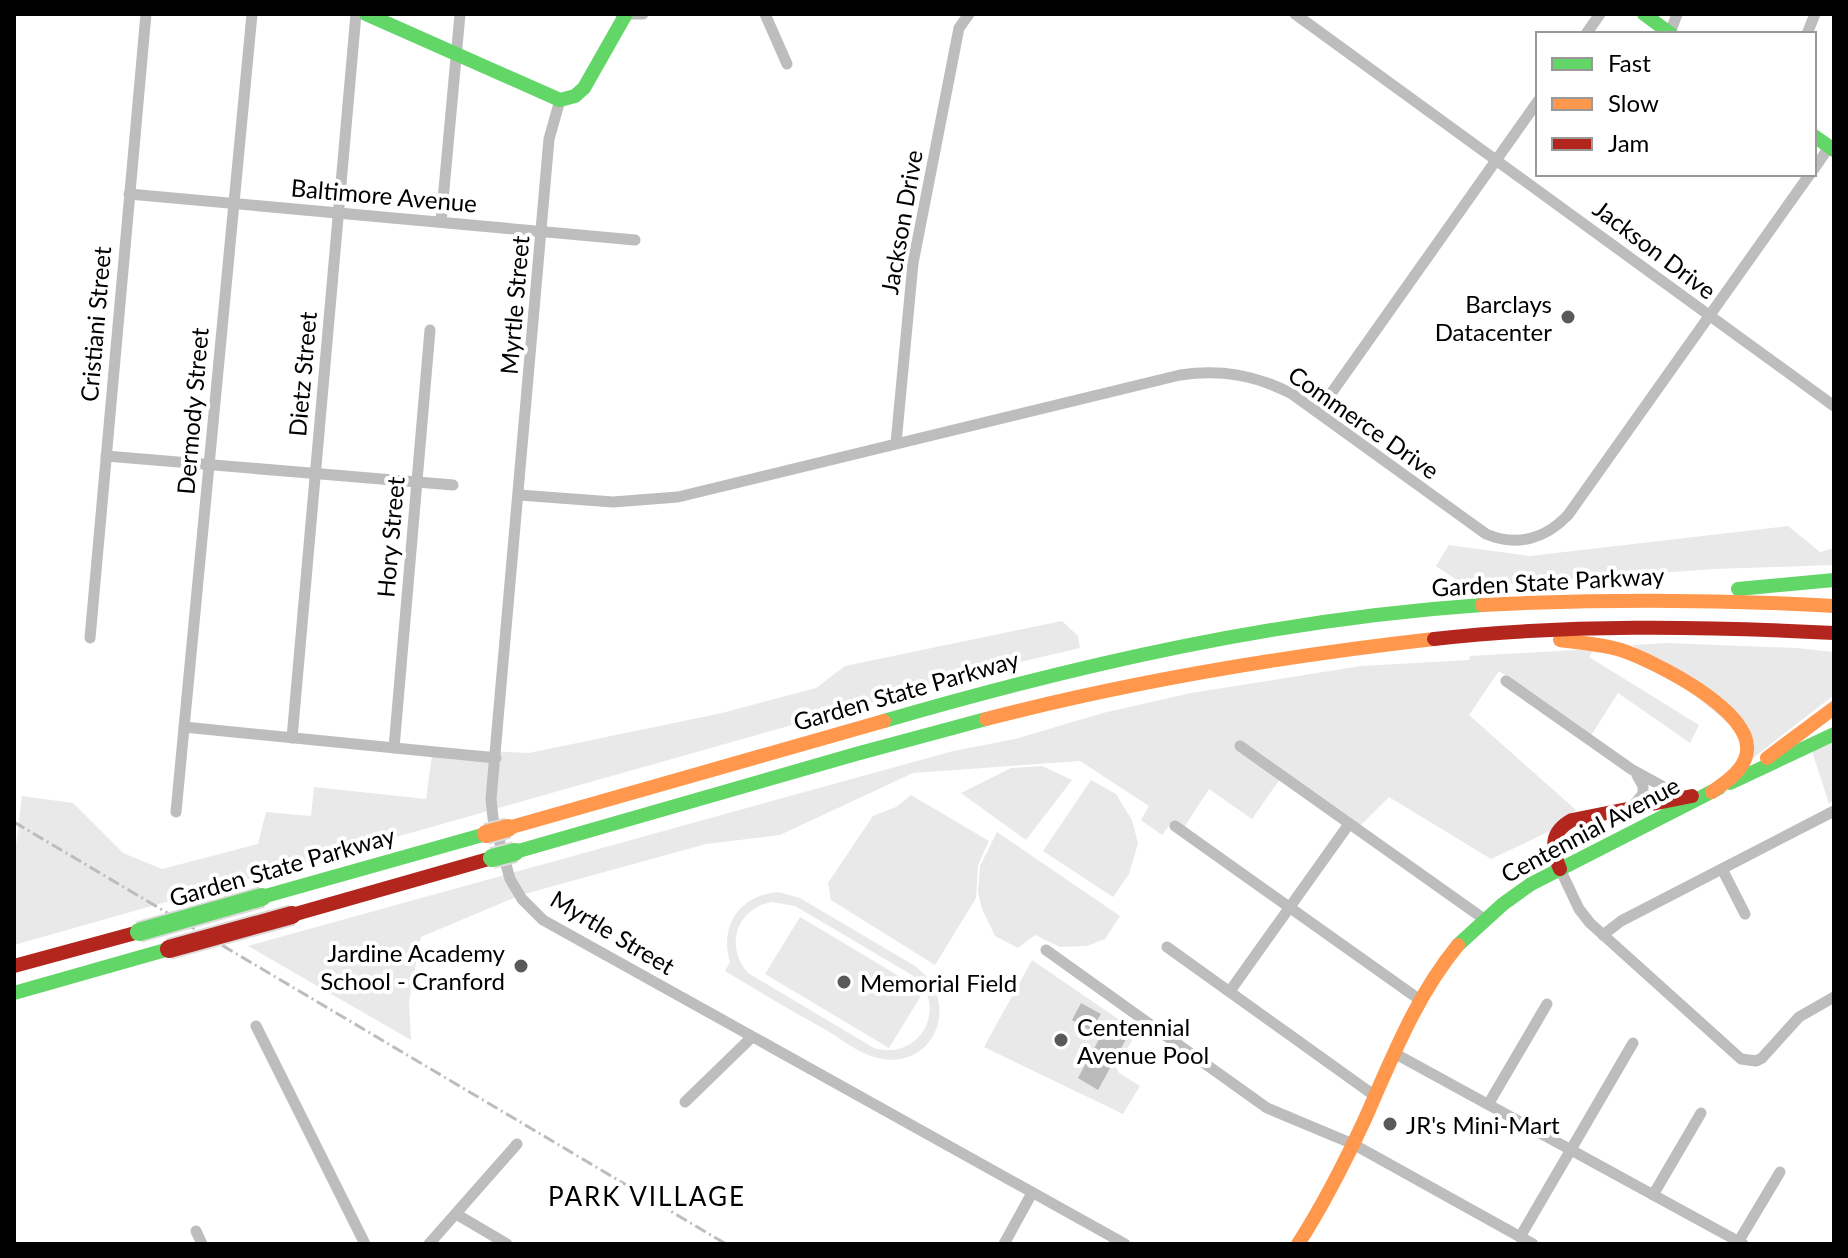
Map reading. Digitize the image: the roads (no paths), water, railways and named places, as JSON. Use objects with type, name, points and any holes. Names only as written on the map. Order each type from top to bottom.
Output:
[{"type":"main road","points":[[366,14],[560,100],[575,96],[584,88],[629,14]]},
{"type":"main road","points":[[1644,14],[1669,32]]},
{"type":"main road","points":[[1565,600],[1834,582]]},
{"type":"main road","name":"Garden State Parkway","points":[[22,964],[947,702],[1134,656],[1272,629],[1380,614],[1565,600],[1710,599],[1834,606]]},
{"type":"main road","name":"Garden State Parkway","points":[[21,990],[940,731],[1065,700],[1253,662],[1444,638],[1636,628],[1834,633]]},
{"type":"main road","points":[[1444,638],[1524,638],[1596,645],[1629,652],[1667,671],[1729,714],[1746,734],[1748,750],[1742,766],[1712,792]]},
{"type":"main road","name":"Centennial Avenue","points":[[1298,1244],[1327,1199],[1420,1000],[1449,955],[1484,919],[1525,888],[1712,792],[1780,749],[1834,708]]},
{"type":"main road","points":[[1560,869],[1552,848],[1554,834],[1561,825],[1582,816],[1712,792],[1834,734]]},
{"type":"street","name":"Cristiani Street","points":[[90,638],[146,14]]},
{"type":"street","name":"Dermody Street","points":[[176,812],[252,14]]},
{"type":"street","name":"Dietz Street","points":[[292,738],[356,14]]},
{"type":"street","points":[[441,222],[460,14]]},
{"type":"street","points":[[765,14],[787,64]]},
{"type":"street","name":"Jackson Drive","points":[[896,443],[913,263],[959,28],[969,14]]},
{"type":"street","name":"Jackson Drive","points":[[1295,14],[1834,406]]},
{"type":"street","points":[[1587,32],[1600,14]]},
{"type":"street","name":"Myrtle Street","points":[[560,100],[549,133],[491,799],[493,818],[510,879],[519,895],[543,920],[1125,1244]]},
{"type":"street","points":[[1318,412],[1536,104]]},
{"type":"street","points":[[1816,165],[1826,145]]},
{"type":"street","name":"Commerce Drive","points":[[519,495],[613,502],[663,499],[1196,372],[1230,373],[1262,380],[1292,394],[1486,534],[1506,540],[1534,538],[1547,533],[1568,515],[1809,176]]},
{"type":"street","name":"Baltimore Avenue","points":[[129,194],[635,240]]},
{"type":"street","name":"Hory Street","points":[[394,748],[430,330]]},
{"type":"street","points":[[106,456],[453,485]]},
{"type":"street","points":[[1506,681],[1631,769],[1684,798]]},
{"type":"street","points":[[184,727],[496,758]]},
{"type":"street","points":[[1240,746],[1484,919]]},
{"type":"street","points":[[1631,769],[1642,782],[1644,791],[1642,799],[1631,808]]},
{"type":"street","points":[[1603,935],[1621,921],[1834,811]]},
{"type":"street","points":[[1230,991],[1349,824]]},
{"type":"street","points":[[1175,826],[1420,1000]]},
{"type":"street","points":[[1560,869],[1582,914],[1735,1055],[1749,1061],[1762,1058],[1799,1017],[1834,997]]},
{"type":"street","points":[[1722,869],[1745,914]]},
{"type":"street","points":[[1167,947],[1375,1096]]},
{"type":"street","points":[[1046,950],[1261,1104],[1353,1144],[1533,1244]]},
{"type":"street","points":[[1489,1103],[1547,1004]]},
{"type":"street","points":[[256,1026],[365,1244]]},
{"type":"street","points":[[685,1102],[752,1037]]},
{"type":"street","points":[[1520,1237],[1633,1043]]},
{"type":"street","points":[[1394,1053],[1740,1243],[1780,1172]]},
{"type":"street","points":[[1653,1195],[1701,1113]]},
{"type":"street","points":[[429,1244],[517,1144]]},
{"type":"street","points":[[1004,1244],[1032,1193]]},
{"type":"street","points":[[456,1214],[507,1244]]},
{"type":"street","points":[[196,1231],[202,1244]]},
{"type":"railway","points":[[14,822],[726,1244]]},
{"type":"place","name":"Barclays Datacenter","points":[[1568,317]]},
{"type":"place","name":"Jardine Academy School - Cranford","points":[[521,966]]},
{"type":"place","name":"Memorial Field","points":[[844,982]]},
{"type":"place","name":"Centennial Avenue Pool","points":[[1061,1040]]},
{"type":"place","name":"JR's Mini-Mart","points":[[1390,1124]]},
{"type":"district","name":"PARK VILLAGE","points":[[647,1196]]}]
